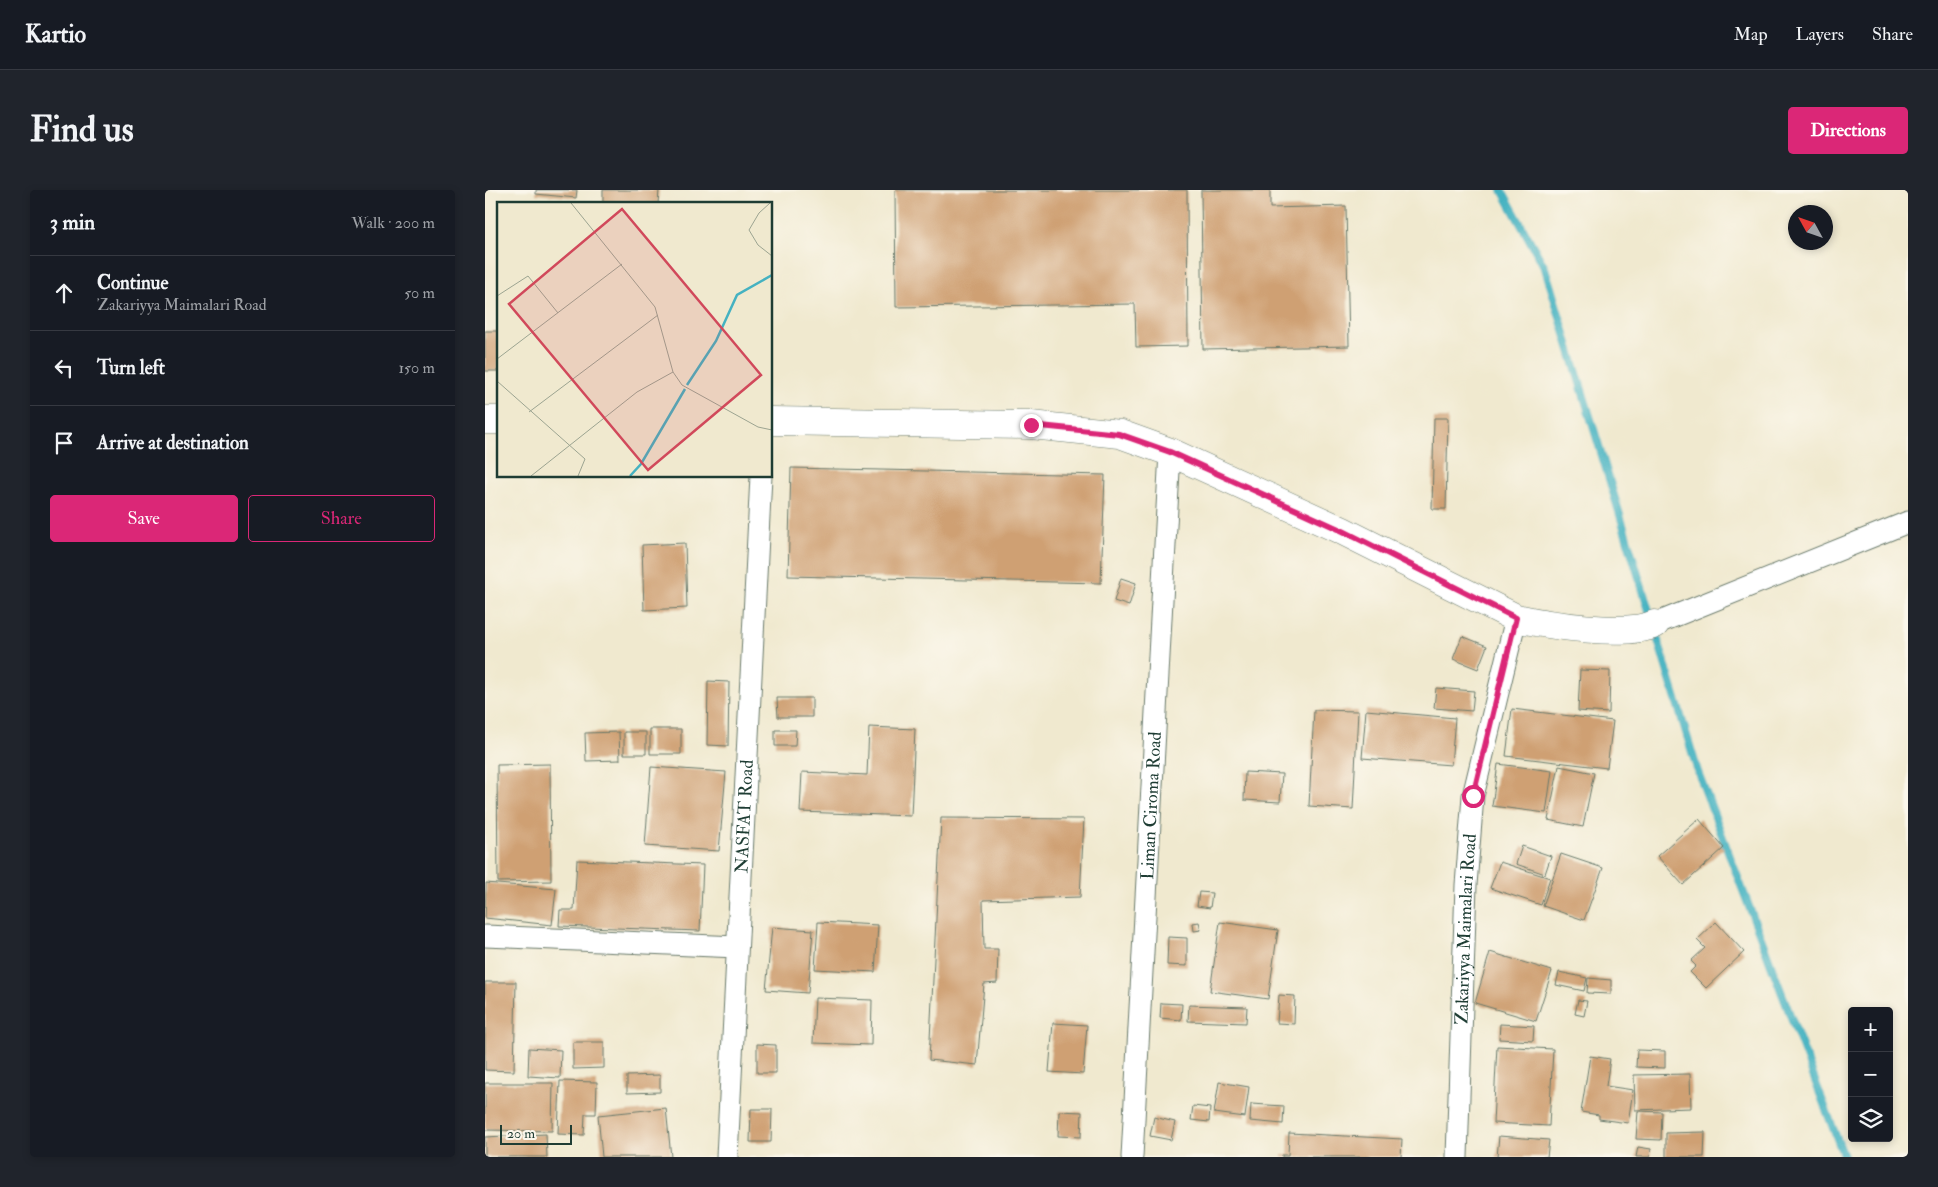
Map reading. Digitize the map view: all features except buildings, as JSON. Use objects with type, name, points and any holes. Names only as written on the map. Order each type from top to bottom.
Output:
[{"type":"street","points":[[773,421],[1031,425],[1119,434],[1170,452],[1343,531],[1516,618],[1547,624],[1644,627],[1908,522]]},
{"type":"street","name":"Liman Ciroma Road","points":[[1131,1157],[1170,452]]},
{"type":"street","name":"NASFAT Road","points":[[727,1157],[761,478]]},
{"type":"street","name":"Zakariyya Maimalari Road","points":[[1457,1157],[1466,885],[1473,796],[1516,618]]},
{"type":"street","points":[[485,936],[737,947]]},
{"type":"waterway","points":[[1502,190],[1545,268],[1698,772],[1844,1157]]},
{"type":"route","points":[[1031,425],[1119,434],[1170,452],[1343,531],[1516,618],[1473,796]]}]
